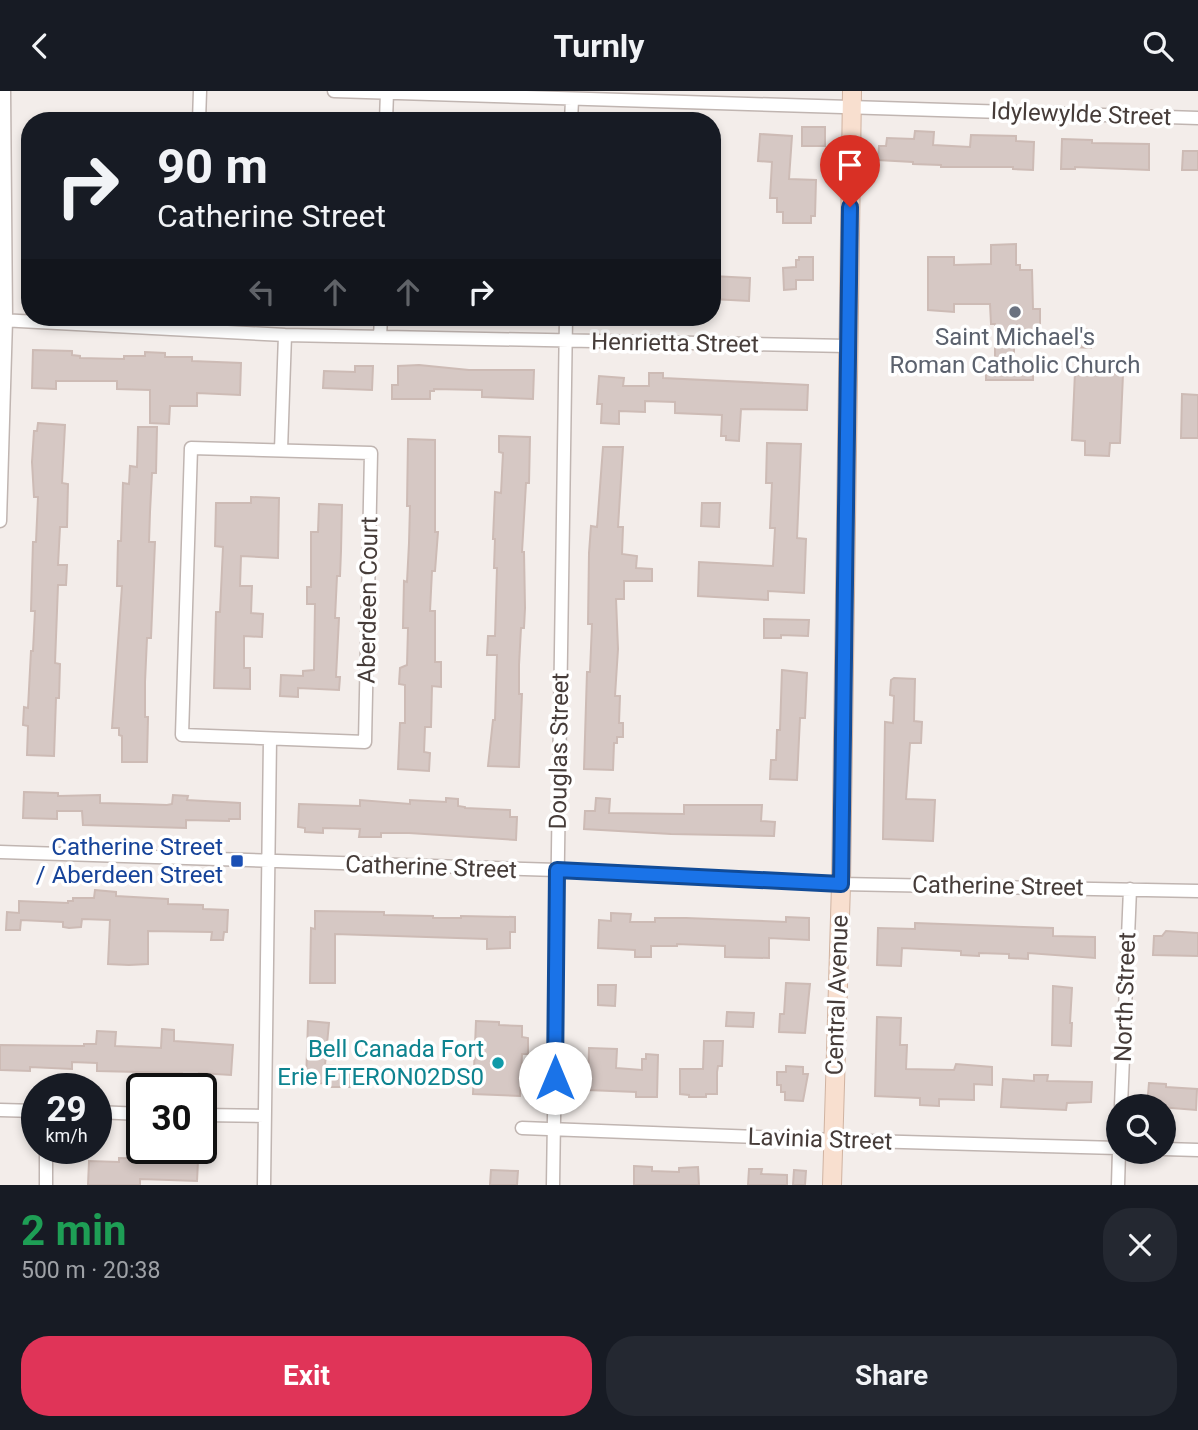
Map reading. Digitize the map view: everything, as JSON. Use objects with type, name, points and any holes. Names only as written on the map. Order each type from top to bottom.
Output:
[{"type":"main road","name":"Central Avenue","points":[[832,1185],[841,884],[852,99]]},
{"type":"street","points":[[0,521],[4,91]]},
{"type":"street","points":[[199,112],[200,91]]},
{"type":"street","name":"Idylewylde Street","points":[[334,91],[572,100],[852,99],[1198,118]]},
{"type":"street","points":[[386,112],[387,92]]},
{"type":"street","points":[[571,112],[572,100]]},
{"type":"street","name":"Henrietta Street","points":[[3,320],[21,320]]},
{"type":"street","name":"Henrietta Street","points":[[216,326],[285,335],[847,346]]},
{"type":"street","points":[[380,338],[381,326]]},
{"type":"street","name":"Douglas Street","points":[[553,1185],[566,326]]},
{"type":"street","points":[[281,450],[285,335]]},
{"type":"street","name":"Aberdeen Court","points":[[191,448],[371,453],[365,742],[270,739],[182,735],[191,448]]},
{"type":"street","points":[[264,1185],[270,739]]},
{"type":"street","name":"Catherine Street","points":[[0,852],[557,870],[841,884],[1198,891]]},
{"type":"street","name":"North Street","points":[[1121,1094],[1130,889]]},
{"type":"street","points":[[0,1110],[21,1111]]},
{"type":"street","points":[[217,1116],[264,1117]]},
{"type":"street","name":"Lavinia Street","points":[[522,1128],[1106,1150]]},
{"type":"street","points":[[1176,1149],[1198,1150]]},
{"type":"street","points":[[46,1164],[46,1185]]},
{"type":"street","points":[[1118,1185],[1119,1164]]},
{"type":"building","points":[[802,127],[825,127],[825,146],[802,146]]},
{"type":"building","points":[[915,131],[934,132],[933,145],[970,147],[971,135],[1016,136],[1016,141],[1034,142],[1033,170],[1013,167],[941,167],[878,160],[879,146],[886,146],[887,138],[914,139]]},
{"type":"building","points":[[760,134],[792,136],[789,179],[816,180],[815,216],[811,216],[811,223],[783,223],[783,212],[777,212],[777,198],[770,198],[772,162],[758,161]]},
{"type":"building","points":[[1062,139],[1092,140],[1092,143],[1149,144],[1149,170],[1075,167],[1061,169]]},
{"type":"building","points":[[1183,151],[1198,151],[1198,170],[1182,170]]},
{"type":"building","name":"Saint Michael's Roman Catholic Church","points":[[1016,244],[1016,265],[1020,265],[1020,270],[1032,270],[1033,309],[1040,309],[1040,332],[1014,332],[1014,362],[1033,362],[1033,380],[986,380],[986,361],[995,360],[995,324],[991,324],[990,304],[954,304],[954,312],[928,310],[928,257],[954,257],[954,265],[991,264],[991,245]]},
{"type":"building","points":[[799,257],[813,257],[813,280],[796,280],[796,289],[784,290],[783,268],[796,267]]},
{"type":"building","points":[[721,276],[750,278],[749,301],[721,299]]},
{"type":"building","points":[[1074,329],[1092,330],[1091,348],[1073,347]]},
{"type":"building","points":[[33,350],[72,351],[72,355],[80,358],[124,359],[124,356],[145,356],[145,352],[165,353],[165,357],[192,357],[192,361],[241,363],[240,395],[197,393],[197,406],[170,406],[169,424],[150,423],[150,390],[117,389],[117,381],[56,381],[56,389],[32,388]]},
{"type":"building","points":[[419,365],[469,370],[534,370],[533,399],[482,397],[482,390],[434,389],[430,391],[430,399],[392,399],[392,385],[398,385],[398,366]]},
{"type":"building","points":[[355,366],[373,366],[372,390],[323,388],[324,371],[355,372]]},
{"type":"building","points":[[1075,372],[1123,374],[1120,443],[1110,443],[1109,456],[1085,455],[1085,441],[1072,440]]},
{"type":"building","points":[[649,373],[663,373],[663,378],[808,385],[807,410],[741,409],[739,441],[726,440],[726,436],[721,436],[722,415],[675,413],[675,402],[645,401],[645,412],[619,411],[619,424],[601,423],[602,404],[597,404],[599,376],[624,378],[623,386],[649,386]]},
{"type":"building","points":[[1182,394],[1198,395],[1198,438],[1181,438]]},
{"type":"building","points":[[38,423],[65,425],[62,483],[68,484],[67,527],[60,527],[58,565],[67,565],[66,585],[58,585],[55,663],[60,664],[54,756],[27,755],[28,726],[23,725],[24,707],[28,708],[35,611],[31,611],[33,542],[36,542],[38,497],[34,497],[32,462],[34,431],[37,431]]},
{"type":"building","points":[[138,427],[157,427],[156,473],[152,473],[149,542],[155,542],[151,638],[147,638],[145,682],[145,717],[148,717],[147,762],[122,762],[122,736],[119,735],[119,728],[112,728],[122,586],[117,586],[118,541],[121,541],[123,483],[129,484],[130,466],[137,467]]},
{"type":"building","points":[[499,436],[530,437],[529,483],[526,483],[522,552],[525,608],[519,665],[519,694],[522,694],[519,767],[488,766],[495,720],[497,655],[487,655],[488,636],[495,636],[495,492],[501,493],[503,453],[499,452]]},
{"type":"building","points":[[408,439],[435,440],[435,532],[438,532],[430,611],[435,611],[435,662],[441,662],[441,687],[432,686],[431,727],[425,727],[424,752],[430,753],[429,771],[398,769],[400,723],[405,723],[405,685],[399,684],[400,668],[407,665],[408,628],[403,628],[410,506],[407,506]]},
{"type":"building","points":[[767,443],[801,444],[797,538],[806,539],[804,593],[768,591],[768,600],[698,596],[699,562],[773,566],[775,528],[770,528],[772,483],[766,483]]},
{"type":"building","points":[[603,447],[623,447],[618,527],[623,527],[622,554],[637,556],[636,568],[652,569],[652,581],[624,581],[624,599],[616,599],[618,649],[615,696],[620,696],[619,723],[623,723],[623,737],[617,737],[617,743],[614,743],[613,770],[584,769],[587,672],[590,672],[592,624],[588,624],[589,553],[591,526],[597,527]]},
{"type":"building","points":[[251,497],[279,498],[278,558],[241,556],[240,586],[252,586],[251,613],[263,614],[262,637],[244,636],[244,668],[250,668],[250,689],[214,688],[216,612],[220,612],[223,547],[215,546],[216,503],[251,503]]},
{"type":"building","points":[[702,503],[720,503],[719,527],[701,526]]},
{"type":"building","points":[[319,504],[342,505],[340,576],[337,576],[335,618],[339,618],[336,677],[340,677],[339,690],[298,688],[298,697],[280,696],[281,675],[303,676],[303,671],[314,670],[315,604],[307,604],[307,587],[311,587],[311,532],[318,532]]},
{"type":"building","points":[[764,619],[809,620],[808,636],[781,635],[781,638],[764,638]]},
{"type":"building","points":[[782,670],[807,673],[805,718],[800,718],[797,780],[770,779],[771,760],[776,760],[777,730],[780,730]]},
{"type":"building","points":[[915,679],[914,721],[922,722],[921,743],[910,743],[906,799],[935,800],[933,841],[883,839],[885,722],[893,723],[894,696],[890,695],[891,680]]},
{"type":"building","points":[[24,792],[58,793],[58,796],[100,795],[100,803],[167,805],[172,804],[173,795],[188,796],[187,800],[240,803],[240,819],[186,820],[186,828],[83,825],[82,811],[57,811],[57,819],[23,818]]},
{"type":"building","points":[[446,798],[458,799],[458,806],[465,808],[510,810],[510,817],[517,817],[516,840],[409,833],[381,833],[381,837],[359,837],[360,829],[323,828],[323,833],[305,832],[305,828],[298,827],[299,804],[360,806],[360,800],[410,804],[410,800],[446,802]]},
{"type":"building","points":[[596,798],[610,799],[609,813],[684,814],[684,805],[762,805],[761,821],[775,822],[774,836],[584,829],[585,811],[595,811]]},
{"type":"building","points":[[95,890],[116,892],[116,896],[168,899],[168,904],[203,905],[203,909],[228,910],[227,932],[224,932],[223,940],[211,940],[212,932],[148,931],[148,964],[129,965],[108,964],[110,920],[82,919],[81,927],[69,928],[63,927],[63,922],[21,920],[20,930],[6,930],[7,912],[19,913],[19,901],[68,903],[73,901],[73,898],[94,898]]},
{"type":"building","points":[[315,911],[384,912],[384,915],[433,918],[515,917],[515,932],[510,932],[510,948],[487,949],[487,939],[335,934],[335,983],[310,983],[311,928],[315,929]]},
{"type":"building","points":[[611,913],[631,914],[630,922],[655,922],[655,918],[686,918],[786,922],[786,917],[809,918],[809,940],[769,938],[769,958],[725,957],[725,946],[677,944],[651,946],[651,957],[635,957],[635,950],[598,948],[599,920],[611,921]]},
{"type":"building","points":[[915,923],[1053,928],[1053,936],[1095,937],[1095,958],[1028,953],[1028,959],[1009,958],[1009,954],[961,955],[961,951],[902,948],[901,966],[877,965],[878,928],[915,929]]},
{"type":"building","points":[[1166,931],[1198,933],[1198,956],[1153,955],[1154,936],[1162,936]]},
{"type":"building","points":[[786,983],[810,984],[805,1033],[779,1032],[780,1014],[784,1014]]},
{"type":"building","points":[[598,985],[616,985],[615,1006],[598,1005]]},
{"type":"building","points":[[1053,986],[1072,988],[1071,1046],[1052,1045]]},
{"type":"building","points":[[727,1012],[754,1013],[753,1027],[726,1026]]},
{"type":"building","points":[[877,1017],[901,1018],[900,1045],[907,1045],[906,1069],[954,1070],[956,1064],[992,1067],[992,1085],[974,1084],[974,1100],[939,1099],[939,1106],[920,1105],[920,1098],[875,1096]]},
{"type":"building","points":[[308,1021],[329,1023],[325,1065],[354,1066],[353,1087],[329,1087],[329,1084],[306,1082]]},
{"type":"building","name":"Bell Canada Fort Erie FTERON02DS0","points":[[476,1021],[522,1026],[522,1037],[528,1038],[528,1054],[522,1054],[520,1096],[473,1094]]},
{"type":"building","points":[[162,1029],[174,1030],[174,1041],[233,1045],[231,1075],[97,1071],[97,1063],[72,1062],[72,1069],[30,1067],[30,1071],[0,1070],[0,1045],[84,1046],[96,1044],[97,1031],[116,1032],[115,1046],[161,1048]]},
{"type":"building","points":[[704,1041],[723,1041],[722,1066],[718,1066],[717,1072],[717,1094],[689,1097],[680,1094],[680,1069],[703,1069]]},
{"type":"building","points":[[589,1048],[617,1049],[616,1068],[642,1070],[642,1059],[646,1059],[646,1054],[658,1055],[657,1097],[636,1097],[636,1092],[588,1090]]},
{"type":"building","points":[[786,1066],[803,1067],[803,1074],[808,1074],[803,1101],[785,1100],[785,1092],[781,1092],[781,1085],[777,1085],[777,1072],[786,1072]]},
{"type":"building","points":[[1034,1075],[1048,1075],[1047,1081],[1092,1082],[1091,1102],[1067,1103],[1066,1110],[1001,1107],[1003,1079],[1034,1081]]},
{"type":"building","points":[[1149,1083],[1197,1089],[1196,1110],[1176,1108],[1176,1094],[1148,1094]]},
{"type":"building","points":[[119,1158],[126,1158],[126,1164],[198,1164],[197,1181],[140,1179],[140,1185],[88,1185],[89,1164],[112,1164],[112,1162],[119,1162]]},
{"type":"building","points":[[634,1166],[652,1167],[652,1171],[679,1172],[679,1168],[698,1167],[699,1185],[634,1185]]},
{"type":"building","points":[[749,1169],[762,1169],[761,1174],[787,1175],[787,1185],[748,1185]]},
{"type":"building","points":[[491,1170],[518,1171],[517,1185],[490,1185]]},
{"type":"building","points":[[794,1170],[806,1171],[805,1185],[793,1185]]},
{"type":"place","name":"Saint Michael's Roman Catholic Church","points":[[1015,312]]},
{"type":"place","name":"Catherine Street / Aberdeen Street","points":[[237,861]]},
{"type":"place","name":"Bell Canada Fort Erie FTERON02DS0","points":[[498,1063]]},
{"type":"route","points":[[555,1078],[557,870],[841,884],[850,207]]}]
